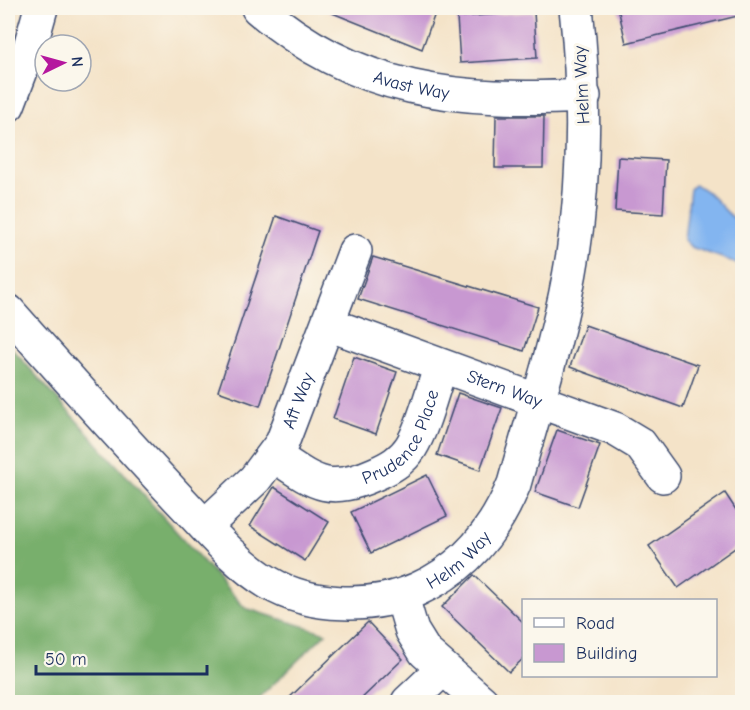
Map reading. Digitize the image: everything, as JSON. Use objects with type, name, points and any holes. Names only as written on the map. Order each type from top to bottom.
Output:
[{"type":"street","points":[[8,105],[24,66],[41,8]]},
{"type":"street","name":"Avast Way","points":[[258,8],[295,37],[353,68],[419,88],[486,99],[584,96]]},
{"type":"street","name":"Helm Way","points":[[8,311],[131,450],[245,566],[270,584],[300,595],[352,603],[402,597],[452,570],[474,550],[493,526],[514,484],[573,256],[583,164],[584,96],[576,8]]},
{"type":"street","name":"Aft Way","points":[[205,526],[255,480],[275,456],[288,430],[355,251]]},
{"type":"street","name":"Stern Way","points":[[328,324],[629,436],[640,444],[663,476]]},
{"type":"street","name":"Prudence Place","points":[[275,456],[309,478],[336,487],[352,485],[391,467],[404,457],[412,445],[441,366]]},
{"type":"street","points":[[402,597],[412,631],[425,652],[482,702]]},
{"type":"street","points":[[408,702],[443,669]]},
{"type":"green space","points":[[8,344],[245,608],[326,633],[255,702],[8,702]]},
{"type":"water","points":[[694,185],[707,192],[729,214],[742,223],[742,265],[691,247],[684,240],[690,189]]},
{"type":"building","points":[[320,8],[437,8],[422,49]]},
{"type":"building","points":[[618,8],[742,8],[742,15],[626,43]]},
{"type":"building","points":[[534,12],[537,58],[460,63],[457,17]]},
{"type":"building","points":[[496,116],[544,116],[543,168],[495,168]]},
{"type":"building","points":[[618,157],[666,160],[663,214],[615,211]]},
{"type":"building","points":[[276,216],[318,231],[260,406],[218,391]]},
{"type":"building","points":[[373,257],[538,307],[524,351],[358,299]]},
{"type":"building","points":[[585,325],[698,365],[683,408],[570,367]]},
{"type":"building","points":[[354,357],[397,372],[376,434],[333,419]]},
{"type":"building","points":[[458,393],[502,408],[480,470],[437,455]]},
{"type":"building","points":[[557,430],[600,445],[578,507],[535,492]]},
{"type":"building","points":[[427,475],[447,516],[371,553],[351,512]]},
{"type":"building","points":[[274,487],[329,522],[305,561],[250,526]]},
{"type":"building","points":[[725,493],[742,519],[742,543],[678,588],[649,546]]},
{"type":"building","points":[[474,575],[522,621],[522,660],[509,672],[442,607]]},
{"type":"building","points":[[368,622],[403,659],[358,702],[285,702]]}]
